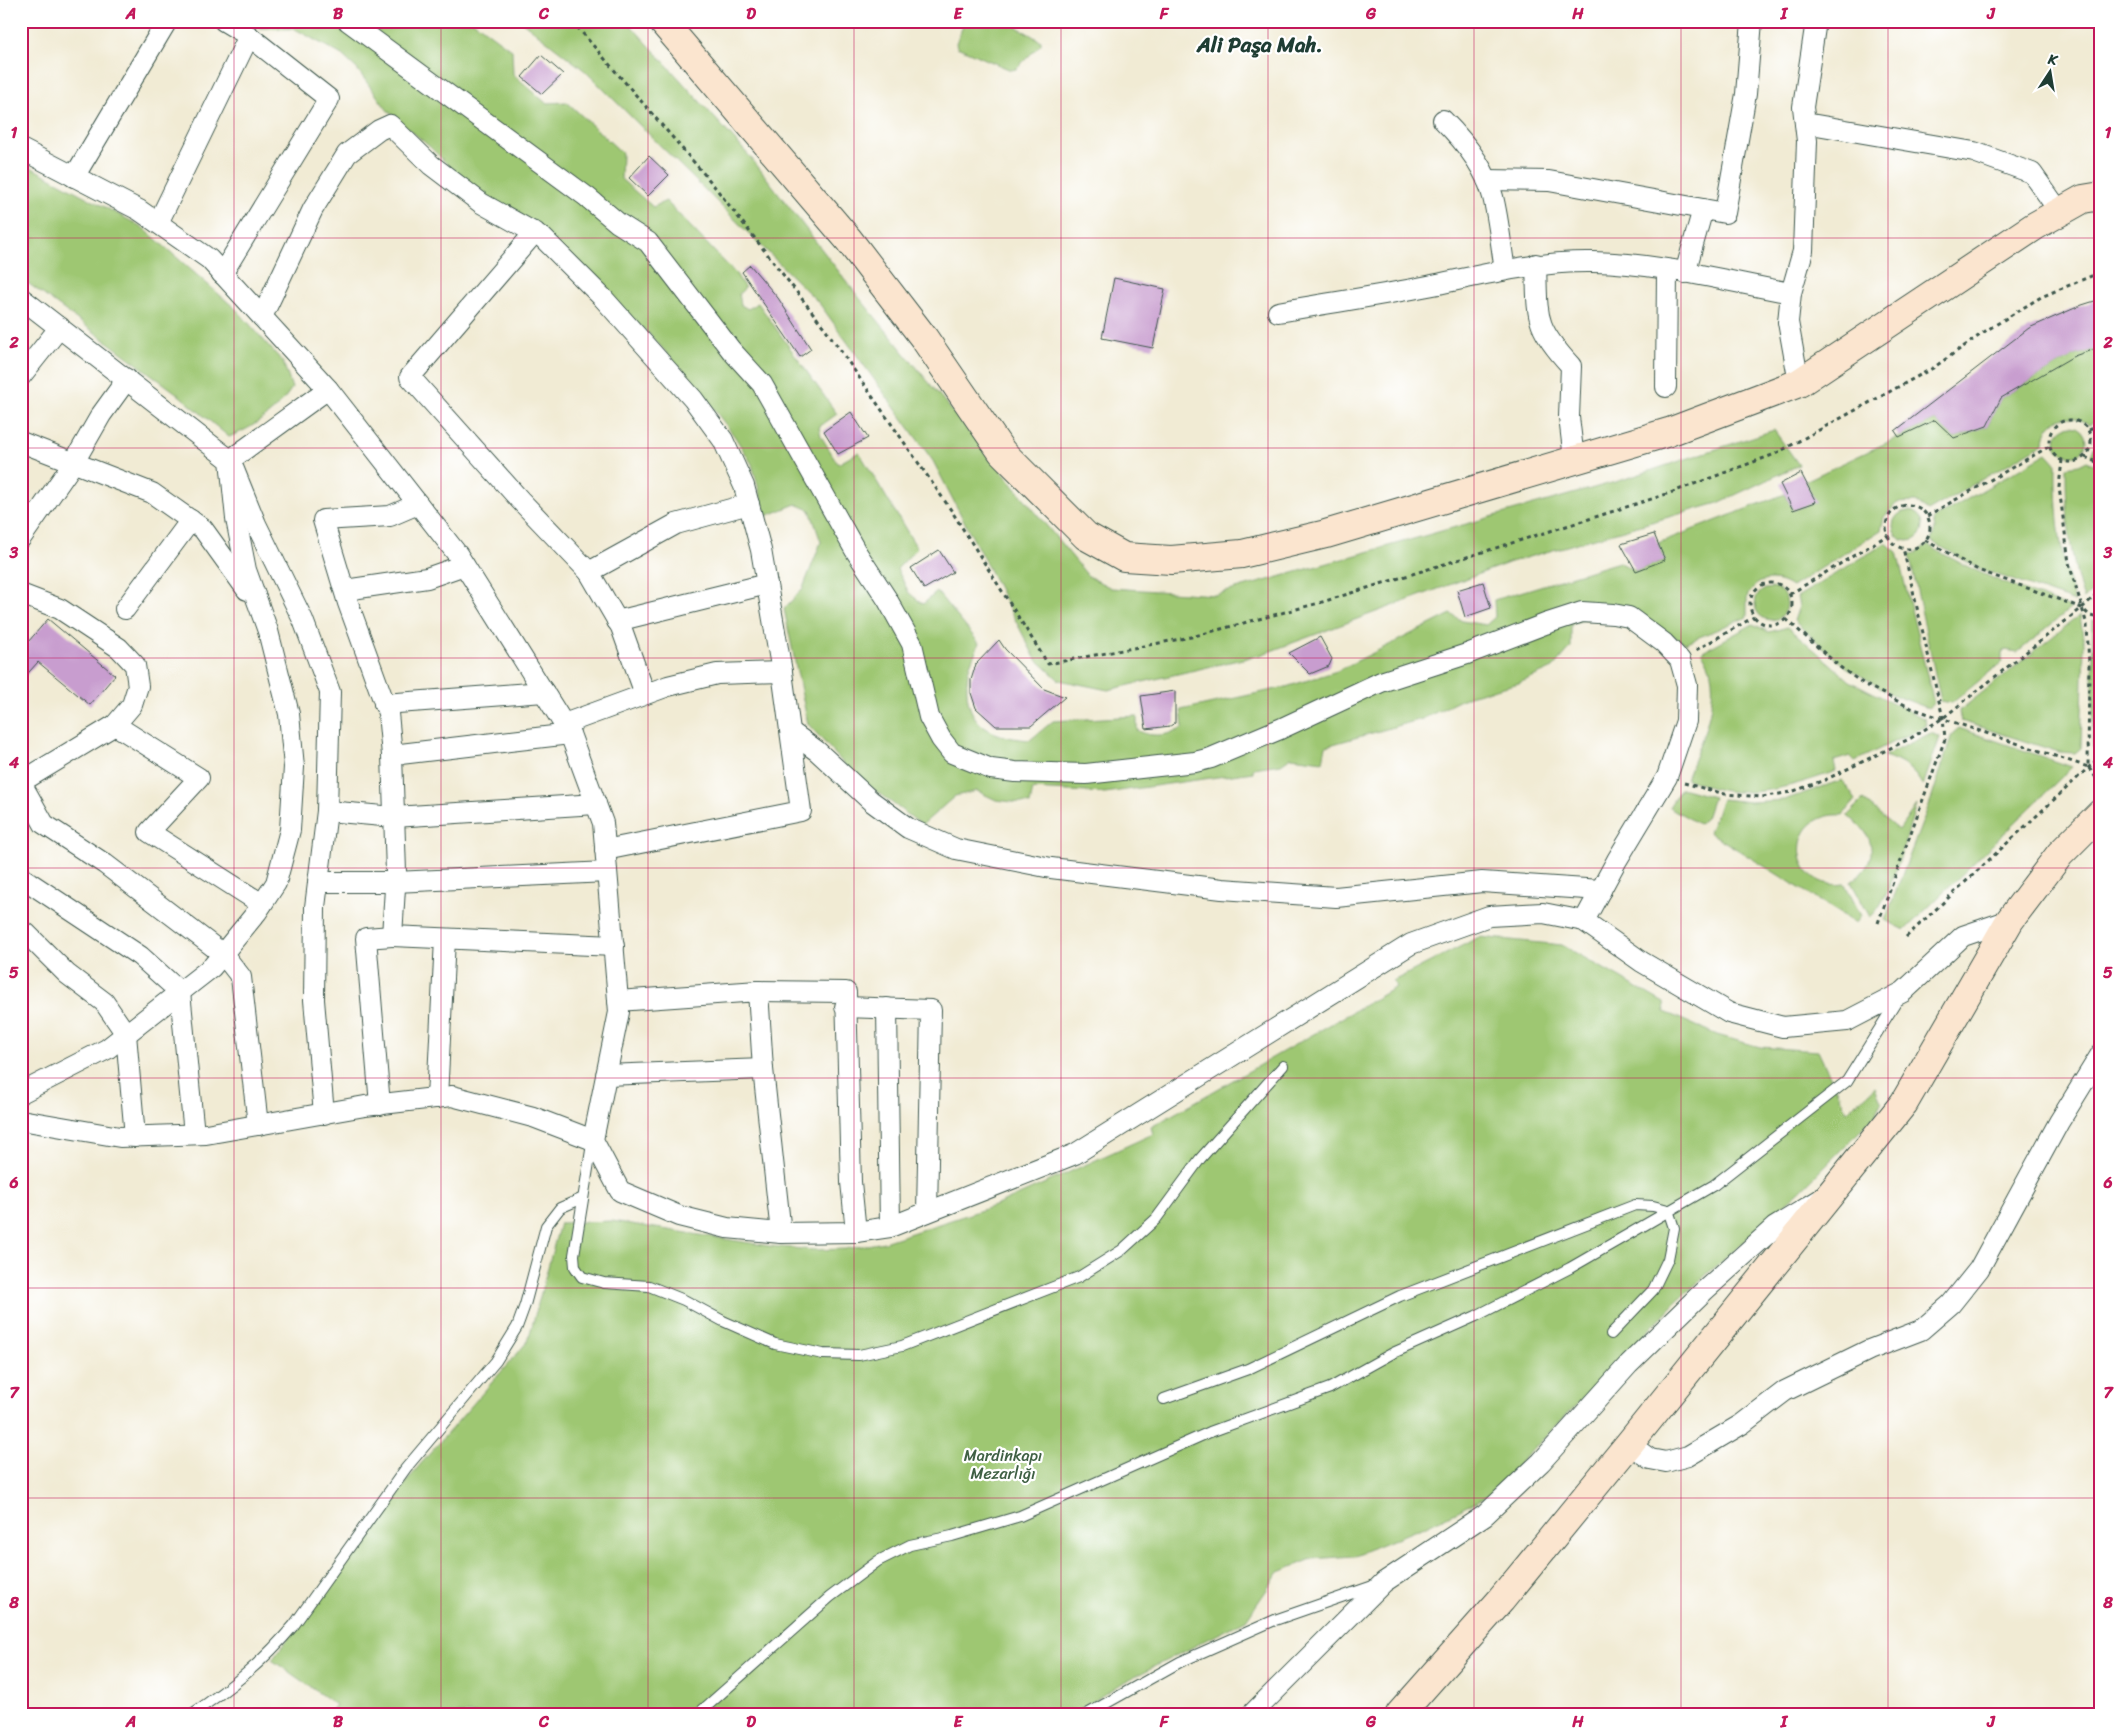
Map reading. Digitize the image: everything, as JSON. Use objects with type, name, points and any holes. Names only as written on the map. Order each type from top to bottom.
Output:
[{"type":"street","points":[[74,177],[167,21]]},
{"type":"street","points":[[222,274],[329,99],[249,36],[224,21]]},
{"type":"street","points":[[348,21],[588,197],[618,223],[648,242],[731,350],[762,384],[855,550],[888,599],[912,644],[929,716],[933,724],[952,753],[973,763],[991,769],[1015,772],[1086,774],[1139,770],[1210,758],[1280,730],[1381,682],[1468,654],[1582,612],[1629,617],[1664,643],[1680,660],[1687,685],[1686,721],[1667,777],[1584,922]]},
{"type":"street","points":[[662,21],[848,239],[924,338],[1002,452],[1086,536],[1124,557],[1171,560],[1242,554],[1326,534],[1669,432],[1799,383],[2059,210],[2082,199],[2101,196]]},
{"type":"street","points":[[1487,180],[1549,181],[1725,213],[1746,94],[1752,21]]},
{"type":"street","points":[[1799,383],[1788,322],[1791,293],[1803,251],[1807,142],[1802,107],[1816,21]]},
{"type":"street","points":[[158,223],[249,36]]},
{"type":"street","points":[[1443,120],[1454,132],[1487,180],[1493,198],[1505,270]]},
{"type":"street","points":[[1804,123],[1974,152],[2032,173],[2059,210]]},
{"type":"street","points":[[262,317],[313,209],[347,154],[379,130],[390,125],[431,165],[481,203],[535,232],[603,298],[693,399],[722,440],[744,486],[761,550],[782,672],[801,811],[605,850]]},
{"type":"street","points":[[21,149],[139,210],[209,259],[328,389],[418,504],[464,565],[567,729],[603,823],[619,1012],[593,1140],[620,1191],[679,1216],[727,1228],[781,1233],[856,1232],[890,1227],[1075,1154],[1411,944],[1489,916],[1543,913],[1584,922],[1642,962],[1729,1013],[1783,1027],[1847,1021],[1903,992],[1963,936],[2010,920]]},
{"type":"street","points":[[1666,387],[1676,271],[1703,209]]},
{"type":"street","points":[[535,232],[410,377],[520,500],[589,572],[617,621],[645,694]]},
{"type":"street","points":[[1278,312],[1536,264],[1621,262],[1791,293]]},
{"type":"street","points":[[1536,264],[1538,317],[1544,334],[1572,366],[1569,416],[1574,459]]},
{"type":"street","points":[[21,298],[230,460],[256,524],[304,620],[330,692],[326,811],[316,907],[314,1000],[324,1114]]},
{"type":"street","points":[[21,376],[60,327]]},
{"type":"street","points":[[21,538],[74,462],[101,415],[127,379]]},
{"type":"street","points":[[230,460],[328,389]]},
{"type":"street","points":[[21,442],[152,493],[203,530],[258,605]]},
{"type":"street","points":[[21,1093],[107,1048],[212,968],[276,883],[290,830],[294,767],[289,714],[268,631],[246,570],[242,553],[236,519],[230,460]]},
{"type":"street","points":[[392,936],[395,882],[394,817],[392,755],[388,714],[345,590],[324,520],[390,516],[418,504]]},
{"type":"street","points":[[589,572],[676,524],[748,504]]},
{"type":"street","points":[[125,609],[190,520]]},
{"type":"street","points":[[345,590],[427,578],[464,565]]},
{"type":"street","points":[[617,621],[767,584]]},
{"type":"street","points":[[21,594],[60,609],[119,648],[136,665],[138,686],[132,705],[115,725],[21,783],[44,824],[105,864],[223,954],[241,977],[258,1125]]},
{"type":"street","points":[[392,755],[567,729],[645,694],[717,674],[782,672]]},
{"type":"street","points":[[384,704],[544,692]]},
{"type":"street","points":[[115,725],[199,778],[149,832],[262,904]]},
{"type":"street","points":[[790,732],[817,751],[872,801],[908,828],[956,849],[1051,868],[1222,889],[1336,897],[1482,882],[1601,890]]},
{"type":"street","points":[[326,811],[394,817],[596,804]]},
{"type":"street","points":[[1400,1714],[1501,1600],[1836,1190],[1904,1103],[2010,920],[2060,854],[2101,812]]},
{"type":"street","points":[[318,882],[395,882],[607,872]]},
{"type":"street","points":[[21,876],[140,956],[180,992],[194,1134]]},
{"type":"street","points":[[21,936],[26,933],[67,974],[104,1002],[126,1034],[135,1136]]},
{"type":"street","points":[[380,1105],[366,938],[392,936],[614,946]]},
{"type":"street","points":[[438,1098],[445,939]]},
{"type":"street","points":[[618,1001],[758,991],[846,992],[852,1182],[856,1232]]},
{"type":"street","points":[[758,991],[763,1069],[781,1233]]},
{"type":"street","points":[[846,1007],[932,1010],[927,1212]]},
{"type":"street","points":[[887,1008],[890,1227]]},
{"type":"street","points":[[1629,1444],[1650,1459],[1666,1462],[1688,1456],[1742,1424],[1785,1391],[1869,1350],[1921,1330],[1951,1304],[1979,1270],[2059,1122],[2101,1054]]},
{"type":"street","points":[[606,1075],[763,1069]]},
{"type":"street","points":[[21,1120],[120,1137],[194,1134],[380,1105],[452,1096],[533,1117],[593,1140]]},
{"type":"street","points":[[1252,1714],[1384,1582],[1485,1516],[1541,1462],[1629,1364],[1704,1291],[1774,1227],[1836,1190]]},
{"type":"lane","points":[[698,1714],[830,1597],[878,1561],[910,1544],[952,1536],[1020,1516],[1210,1432],[1330,1388],[1393,1352],[1476,1316],[1570,1268],[1714,1185],[1847,1081],[1903,992]]},
{"type":"lane","points":[[593,1140],[574,1255],[575,1267],[582,1277],[604,1283],[648,1286],[684,1300],[723,1321],[775,1344],[823,1354],[859,1355],[902,1346],[1079,1277],[1122,1250],[1156,1219],[1200,1159],[1283,1066]]},
{"type":"lane","points":[[192,1714],[239,1682],[274,1648],[299,1618],[406,1468],[496,1361],[517,1327],[546,1226],[560,1208],[583,1198]]},
{"type":"lane","points":[[1164,1399],[1248,1369],[1400,1296],[1634,1205],[1653,1206],[1668,1210]]},
{"type":"lane","points":[[1611,1334],[1652,1290],[1668,1259],[1674,1228],[1668,1210]]},
{"type":"lane","points":[[1087,1714],[1180,1662],[1275,1620],[1384,1582]]},
{"type":"path","points":[[572,21],[712,182],[827,331],[951,510],[1048,664],[1191,637],[1319,603],[1625,507],[1775,454],[1933,368],[1987,330],[2042,297],[2101,272]]},
{"type":"path","points":[[2065,420],[2079,422],[2088,430],[2091,444],[2084,456],[2074,462],[2062,460],[2052,452],[2050,446],[2051,433],[2054,428],[2065,420]]},
{"type":"path","points":[[2088,430],[2101,425]]},
{"type":"path","points":[[1927,516],[2050,446]]},
{"type":"path","points":[[2084,456],[2101,464]]},
{"type":"path","points":[[2062,460],[2060,487],[2063,524],[2069,563],[2087,625],[2090,666],[2088,767]]},
{"type":"path","points":[[1909,505],[1923,510],[1927,516],[1930,528],[1925,540],[1915,547],[1903,548],[1897,545],[1888,535],[1887,521],[1895,509],[1909,505]]},
{"type":"path","points":[[1790,594],[1888,535]]},
{"type":"path","points":[[1925,540],[1978,570],[2082,608],[2090,616],[2101,618]]},
{"type":"path","points":[[1878,923],[1945,739],[1943,718],[1903,548]]},
{"type":"path","points":[[1766,584],[1780,585],[1790,594],[1792,607],[1786,619],[1774,625],[1760,622],[1754,617],[1750,604],[1754,591],[1760,586],[1766,584]]},
{"type":"path","points":[[1667,777],[1725,794],[1762,797],[1791,792],[1825,780],[1868,760],[1943,718],[2082,608],[2101,590]]},
{"type":"path","points":[[1680,660],[1754,617]]},
{"type":"path","points":[[1786,619],[1840,667],[1864,684],[1912,708],[2088,767],[2101,784]]},
{"type":"path","points":[[1906,937],[2101,756]]},
{"type":"green space","points":[[238,21],[473,21],[512,50],[513,74],[546,103],[567,102],[622,153],[621,179],[653,207],[666,201],[736,274],[745,288],[739,294],[741,305],[748,309],[758,303],[837,414],[819,427],[821,436],[838,464],[859,452],[917,548],[897,569],[909,593],[923,604],[937,592],[979,643],[968,672],[967,689],[973,714],[989,730],[1014,738],[1030,740],[1053,721],[1137,716],[1137,730],[1142,733],[1160,735],[1171,733],[1183,728],[1181,710],[1286,687],[1337,671],[1451,614],[1462,621],[1486,625],[1495,617],[1494,600],[1619,562],[1636,571],[1665,560],[1658,543],[1785,494],[1793,510],[1815,502],[1805,481],[1935,420],[1954,438],[1987,426],[2001,398],[2074,356],[2101,347],[2101,419],[2089,425],[2082,420],[2067,417],[2054,422],[2045,434],[2044,443],[1928,511],[1916,502],[1897,503],[1884,517],[1881,530],[1792,587],[1786,583],[1773,580],[1766,580],[1755,585],[1747,597],[1747,617],[1685,643],[1656,625],[1619,609],[1571,624],[1571,647],[1553,668],[1519,683],[1469,696],[1422,719],[1326,746],[1323,761],[1291,757],[1281,764],[1253,768],[1253,772],[1105,793],[1033,789],[1030,804],[996,800],[977,791],[955,796],[922,825],[854,775],[808,724],[784,609],[803,588],[821,542],[810,510],[796,504],[766,516],[752,464],[735,437],[691,379],[649,334],[605,293],[472,189],[430,147],[388,111],[357,69],[342,55],[295,29],[249,28]]},
{"type":"green space","points":[[521,21],[627,21],[752,159],[857,295],[1088,576],[1111,588],[1215,595],[1622,480],[1774,430],[1799,465],[1718,503],[1511,562],[1260,655],[1108,690],[1059,680],[1035,658],[933,461],[819,303],[584,70]]},
{"type":"green space","points":[[965,21],[1007,21],[1041,41],[1041,44],[1016,69],[1011,70],[957,47],[956,43]]},
{"type":"green space","points":[[21,162],[142,227],[237,310],[283,362],[292,388],[279,404],[256,423],[229,437],[175,392],[21,278]]},
{"type":"green space","points":[[2071,426],[2082,430],[2086,441],[2082,452],[2071,456],[2060,452],[2056,441],[2060,430]]},
{"type":"green space","points":[[2101,432],[2101,461],[2091,456],[2096,442],[2095,435]]},
{"type":"green space","points":[[2047,453],[2056,463],[2056,499],[2062,551],[2075,602],[1978,568],[1931,541],[1935,529],[1933,519]]},
{"type":"green space","points":[[2087,461],[2101,467],[2101,582],[2084,599],[2069,534],[2066,467],[2079,465]]},
{"type":"green space","points":[[1908,511],[1919,515],[1923,526],[1919,537],[1908,541],[1897,537],[1893,526],[1897,515]]},
{"type":"green space","points":[[1886,543],[1897,552],[1934,703],[1928,708],[1891,694],[1843,665],[1794,621],[1799,606],[1797,597]]},
{"type":"green space","points":[[1928,545],[1945,555],[2016,588],[2071,608],[2018,652],[2005,650],[2002,654],[2002,662],[1952,703],[1941,701],[1909,554],[1916,553]]},
{"type":"green space","points":[[1771,588],[1777,589],[1782,593],[1786,598],[1786,610],[1782,615],[1777,619],[1771,620],[1765,619],[1760,615],[1756,610],[1755,604],[1756,598],[1760,593],[1765,589]]},
{"type":"green space","points":[[2080,615],[2084,644],[2081,748],[2075,753],[2059,752],[1961,721],[1959,711]]},
{"type":"green space","points":[[2093,620],[2101,622],[2101,741],[2093,748]]},
{"type":"green space","points":[[1753,624],[1769,632],[1788,627],[1850,681],[1925,719],[1926,726],[1855,761],[1850,756],[1834,761],[1836,771],[1782,787],[1754,792],[1727,791],[1686,779],[1706,727],[1712,700],[1711,673],[1702,652]]},
{"type":"green space","points":[[1959,728],[2072,767],[1905,930],[1885,920],[1932,797],[1952,734]]},
{"type":"green space","points":[[1931,733],[1940,737],[1923,786],[1907,767],[1884,756]]},
{"type":"green space","points":[[1842,780],[1856,800],[1843,815],[1824,817],[1810,825],[1803,837],[1800,851],[1804,865],[1812,876],[1826,883],[1845,884],[1861,916],[1856,923],[1709,832],[1722,799],[1750,802],[1784,800]]},
{"type":"green space","points":[[1681,788],[1713,797],[1706,818],[1699,824],[1669,807]]},
{"type":"green space","points":[[1863,800],[1899,830],[1916,805],[1891,882],[1877,909],[1870,917],[1851,882],[1867,866],[1871,848],[1869,839],[1857,823],[1847,816]]},
{"type":"green space","name":"Mardinkapı Mezarlığı","points":[[1479,937],[1562,945],[1664,1003],[1665,1012],[1717,1035],[1760,1047],[1818,1051],[1847,1112],[1875,1087],[1882,1103],[1875,1116],[1801,1190],[1677,1301],[1488,1496],[1426,1526],[1353,1556],[1312,1559],[1279,1572],[1246,1620],[1120,1684],[1074,1714],[328,1714],[336,1705],[272,1660],[418,1467],[528,1341],[560,1223],[612,1221],[769,1246],[814,1250],[845,1249],[884,1242],[997,1205],[1153,1134],[1151,1127],[1396,987],[1393,981]]},
{"type":"building","points":[[541,55],[563,74],[542,94],[522,77]]},
{"type":"building","points":[[649,156],[669,175],[648,196],[629,178]]},
{"type":"building","points":[[750,265],[778,298],[811,349],[800,357],[742,272]]},
{"type":"building","points":[[1114,278],[1165,289],[1153,348],[1102,338]]},
{"type":"building","points":[[2101,299],[2101,347],[2074,356],[2001,398],[1987,426],[1954,438],[1935,420],[1899,437],[1895,431],[2029,328],[2082,305]]},
{"type":"building","points":[[851,412],[868,438],[838,454],[824,431]]},
{"type":"building","points":[[1801,473],[1816,502],[1793,510],[1780,484]]},
{"type":"building","points":[[1654,534],[1665,560],[1636,571],[1621,544]]},
{"type":"building","points":[[939,550],[953,572],[924,589],[911,568]]},
{"type":"building","points":[[1483,582],[1491,608],[1465,617],[1457,590]]},
{"type":"building","points":[[48,619],[115,675],[90,705],[38,662],[21,681],[21,650]]},
{"type":"building","points":[[1320,637],[1332,659],[1329,666],[1310,674],[1289,653]]},
{"type":"building","points":[[999,640],[1005,649],[1044,689],[1065,697],[1031,726],[996,726],[976,708],[971,693],[971,680],[976,664]]},
{"type":"building","points":[[1175,691],[1175,723],[1170,726],[1146,729],[1141,696]]},
{"type":"district","name":"Ali Paşa Mah.","points":[[1260,45]]}]
